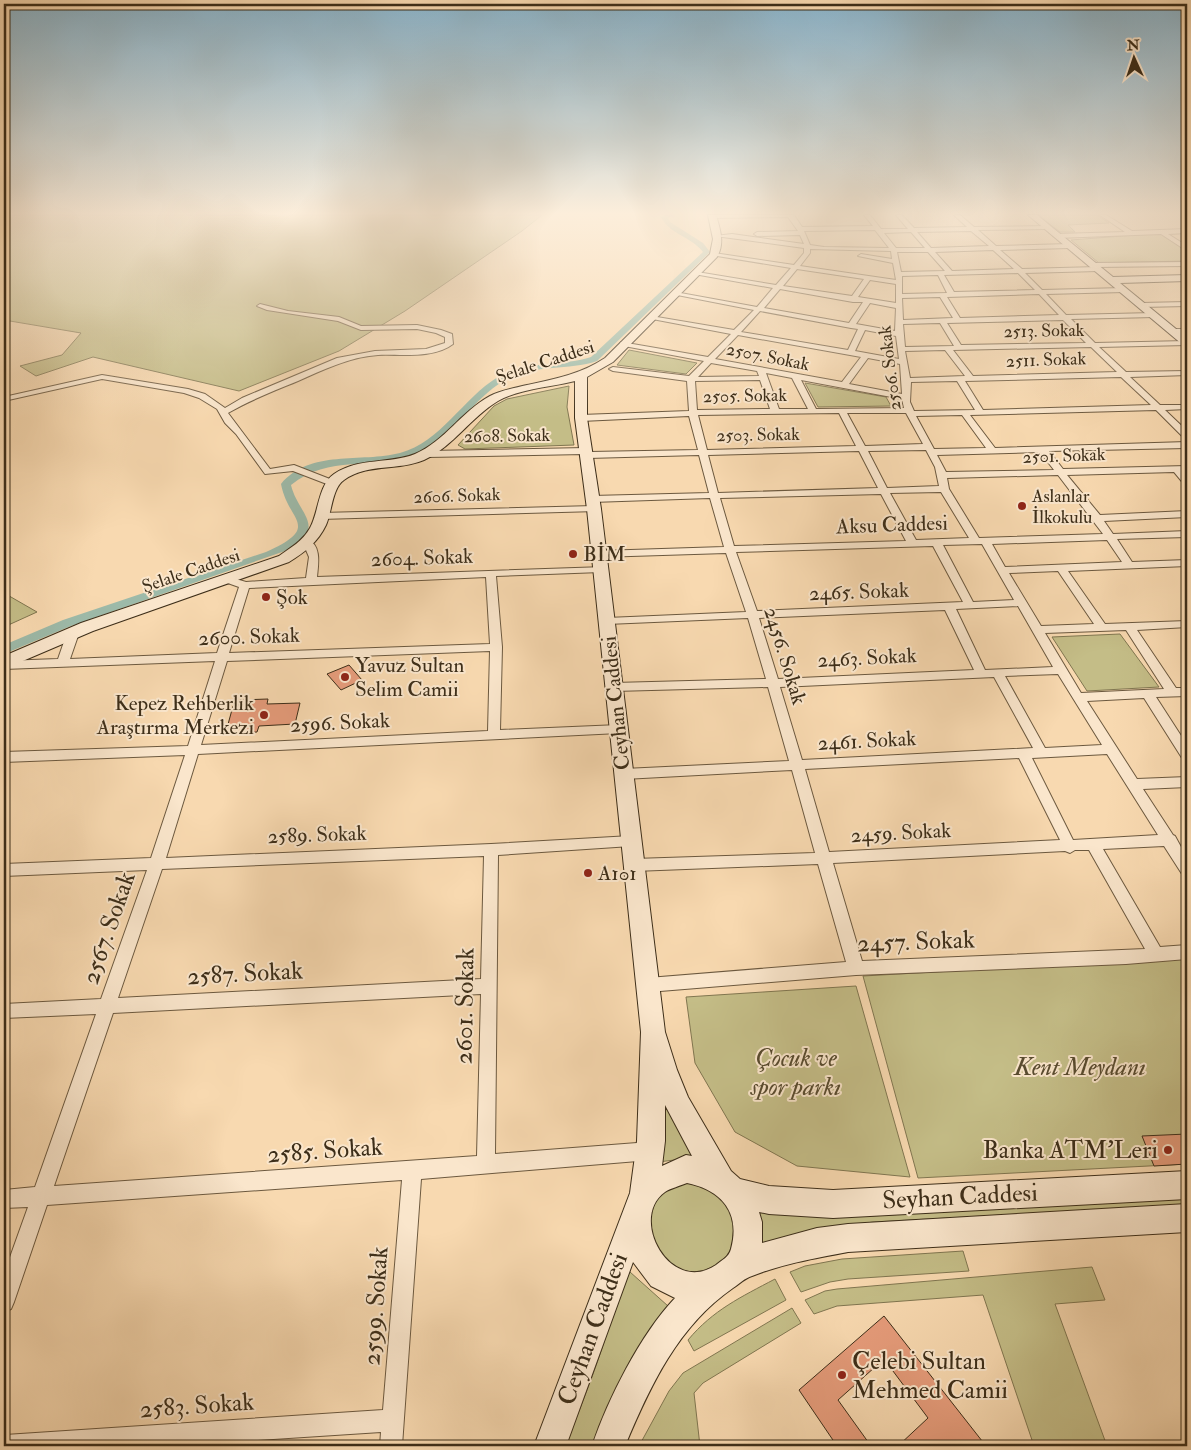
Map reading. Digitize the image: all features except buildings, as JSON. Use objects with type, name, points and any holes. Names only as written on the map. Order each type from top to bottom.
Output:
[{"type":"street","name":"Şelale Caddesi","points":[[4,664],[72,633],[284,559],[308,543],[316,533],[332,483],[337,476],[348,471],[417,458],[428,454],[451,437],[494,399],[600,367],[687,283]]},
{"type":"street","points":[[752,283],[898,306]]},
{"type":"street","points":[[691,379],[782,283]]},
{"type":"street","points":[[853,300],[864,283]]},
{"type":"street","name":"2506. Sokak","points":[[899,283],[899,334],[906,380],[906,397],[910,412],[940,467],[944,489],[1002,570],[1040,630],[1061,670],[1170,840],[1187,870]]},
{"type":"street","points":[[945,283],[952,295]]},
{"type":"street","points":[[1031,283],[1158,408],[1185,432]]},
{"type":"street","points":[[1114,283],[1187,343]]},
{"type":"street","points":[[899,296],[1124,290]]},
{"type":"street","points":[[675,294],[899,334]]},
{"type":"street","points":[[942,295],[958,321]]},
{"type":"street","points":[[851,326],[867,302]]},
{"type":"street","points":[[1141,305],[1187,304]]},
{"type":"street","points":[[224,412],[245,400],[340,360],[375,353],[438,349],[449,344],[450,340],[449,336],[445,333],[414,326],[360,328],[340,319],[287,314],[260,306]]},
{"type":"street","points":[[900,322],[1154,315]]},
{"type":"street","points":[[651,318],[903,362]]},
{"type":"street","points":[[942,321],[960,348]]},
{"type":"street","points":[[850,353],[862,328]]},
{"type":"street","points":[[1173,331],[1187,331]]},
{"type":"street","name":"2513. Sokak","points":[[902,349],[948,350],[960,348],[1187,343]]},
{"type":"street","name":"2507. Sokak","points":[[624,344],[710,361],[762,374],[906,397]]},
{"type":"street","points":[[948,350],[971,379]]},
{"type":"street","points":[[843,386],[866,356]]},
{"type":"street","points":[[613,369],[691,379],[762,374],[775,412]]},
{"type":"street","name":"2511. Sokak","points":[[906,380],[1187,373]]},
{"type":"street","name":"Ceyhan Caddesi","points":[[550,1446],[582,1364],[640,1203],[650,1151],[653,1032],[607,621],[587,453],[581,418],[581,374]]},
{"type":"street","points":[[4,399],[74,382],[111,377],[163,386],[202,396],[214,402],[224,412],[228,421],[239,432],[268,472],[294,468],[332,483]]},
{"type":"street","points":[[796,378],[813,411]]},
{"type":"street","name":"2456. Sokak","points":[[691,379],[693,413],[702,452],[730,550],[753,615],[856,968]]},
{"type":"street","points":[[960,379],[980,412]]},
{"type":"street","name":"2505. Sokak","points":[[581,418],[693,413],[842,410],[980,412],[1187,407]]},
{"type":"street","points":[[842,410],[912,543]]},
{"type":"street","points":[[964,412],[992,450]]},
{"type":"street","name":"2503. Sokak","points":[[587,453],[862,448],[992,450],[1187,445]]},
{"type":"street","points":[[1042,449],[1097,518],[1129,565]]},
{"type":"street","name":"2608. Sokak","points":[[428,454],[587,453]]},
{"type":"street","name":"2501. Sokak","points":[[941,476],[1187,468]]},
{"type":"street","points":[[1176,469],[1187,482]]},
{"type":"street","name":"2606. Sokak","points":[[321,516],[593,504],[714,494],[944,489]]},
{"type":"street","points":[[1097,518],[1187,514]]},
{"type":"street","name":"Aksu Caddesi","points":[[600,562],[730,550],[1187,534]]},
{"type":"street","points":[[937,542],[970,606]]},
{"type":"street","points":[[308,543],[314,557],[311,581]]},
{"type":"street","name":"2604. Sokak","points":[[245,585],[490,574],[600,562]]},
{"type":"street","points":[[1002,570],[1187,563]]},
{"type":"street","points":[[1060,567],[1101,627]]},
{"type":"street","points":[[490,574],[496,647],[494,735]]},
{"type":"street","points":[[226,579],[245,585]]},
{"type":"street","name":"2567. Sokak","points":[[4,1302],[157,862],[220,658],[245,585]]},
{"type":"street","name":"2465. Sokak","points":[[607,621],[1022,603]]},
{"type":"street","points":[[948,607],[981,673]]},
{"type":"street","points":[[1040,630],[1187,624]]},
{"type":"street","points":[[1129,626],[1172,692]]},
{"type":"street","points":[[63,663],[72,633]]},
{"type":"street","name":"2600. Sokak","points":[[4,664],[496,647]]},
{"type":"street","name":"2463. Sokak","points":[[614,687],[773,683],[1061,670]]},
{"type":"street","points":[[997,672],[1041,752]]},
{"type":"street","points":[[1078,697],[1187,692]]},
{"type":"street","points":[[1148,693],[1187,755]]},
{"type":"street","name":"2596. Sokak","points":[[4,757],[193,750],[619,729]]},
{"type":"street","name":"2461. Sokak","points":[[624,774],[1111,748]]},
{"type":"street","points":[[1023,753],[1070,846]]},
{"type":"street","points":[[1133,784],[1187,782]]},
{"type":"street","name":"2459. Sokak","points":[[634,865],[824,858],[1170,840]]},
{"type":"street","name":"2589. Sokak","points":[[4,870],[157,862],[491,850],[631,841]]},
{"type":"street","points":[[1094,845],[1156,954]]},
{"type":"street","name":"2601. Sokak","points":[[486,1164],[491,850]]},
{"type":"street","name":"2457. Sokak","points":[[648,985],[856,968],[1187,952]]},
{"type":"street","name":"2587. Sokak","points":[[4,1011],[489,986]]},
{"type":"street","name":"Ceyhan Caddesi","points":[[653,1032],[664,1070],[678,1105],[726,1185]]},
{"type":"street","name":"2585. Sokak","points":[[4,1199],[650,1151]]},
{"type":"street","points":[[686,1169],[703,1171],[726,1185],[743,1207],[748,1225],[747,1246],[740,1264],[727,1279],[709,1287],[689,1289],[669,1282],[653,1269],[642,1252],[636,1232],[640,1203],[655,1181],[670,1173],[686,1169]]},
{"type":"street","name":"2599. Sokak","points":[[392,1446],[412,1170]]},
{"type":"street","name":"Seyhan Caddesi","points":[[726,1185],[769,1200],[833,1204],[1187,1185]]},
{"type":"street","name":"Seyhan Caddesi","points":[[740,1264],[808,1245],[848,1238],[1187,1218]]},
{"type":"street","points":[[608,1446],[634,1387],[655,1351],[676,1319],[709,1287]]},
{"type":"street","name":"2583. Sokak","points":[[5,1446],[393,1420]]},
{"type":"green space","points":[[4,283],[446,283],[405,311],[339,351],[239,391],[93,357],[36,376],[20,366],[62,355],[81,333],[4,320]]},
{"type":"green space","points":[[629,350],[697,363],[686,374],[617,365]]},
{"type":"green space","points":[[805,383],[886,397],[891,406],[818,407]]},
{"type":"green space","points":[[569,386],[567,407],[574,445],[465,449],[458,445],[494,406],[507,399]]},
{"type":"green space","points":[[4,593],[37,612],[4,627]]},
{"type":"green space","points":[[1120,634],[1159,687],[1087,691],[1052,637]]},
{"type":"green space","name":"Kent Meydanı","points":[[1187,958],[1187,1164],[918,1178],[863,976]]},
{"type":"green space","name":"Çocuk ve spor parkı","points":[[856,986],[910,1177],[797,1166],[735,1132],[695,1063],[686,997]]},
{"type":"green space","points":[[660,1067],[695,1156],[691,1158],[658,1162]]},
{"type":"green space","points":[[693,1182],[712,1190],[724,1201],[734,1219],[735,1227],[732,1244],[725,1258],[719,1263],[697,1271],[678,1268],[663,1256],[653,1239],[650,1220],[654,1202],[668,1188]]},
{"type":"green space","points":[[1187,1198],[1187,1205],[873,1222],[838,1227],[764,1244],[760,1243],[759,1209],[871,1216]]},
{"type":"green space","points":[[963,1251],[969,1271],[848,1279],[830,1282],[801,1292],[790,1272],[805,1266],[842,1259]]},
{"type":"green space","points":[[1092,1267],[1105,1300],[1055,1304],[1107,1446],[1034,1446],[983,1295],[837,1306],[814,1314],[805,1300],[825,1291],[837,1289]]},
{"type":"green space","points":[[630,1272],[668,1306],[618,1389],[593,1446],[565,1446],[582,1404],[619,1293]]},
{"type":"green space","points":[[775,1279],[786,1300],[694,1351],[688,1340],[707,1320],[728,1305]]},
{"type":"green space","points":[[792,1308],[801,1323],[703,1383],[694,1393],[700,1446],[639,1446],[669,1391],[683,1373]]},
{"type":"waterway","points":[[4,650],[67,623],[281,549],[298,538],[304,527],[301,515],[287,490],[286,484],[298,475],[311,468],[325,464],[400,456],[429,444],[480,395],[502,378],[521,371],[574,365],[594,359],[675,283]]},
{"type":"place","name":"Aslanlar İlkokulu","points":[[1022,506]]},
{"type":"place","name":"BİM","points":[[573,554]]},
{"type":"place","name":"Şok","points":[[266,597]]},
{"type":"place","name":"Yavuz Sultan Selim Camii","points":[[345,677]]},
{"type":"place","name":"Kepez Rehberlik Araştırma Merkezi","points":[[264,715]]},
{"type":"place","name":"A101","points":[[588,873]]},
{"type":"place","name":"Banka ATM'Leri","points":[[1168,1150]]},
{"type":"place","name":"Çelebi Sultan Mehmed Camii","points":[[842,1375]]}]
